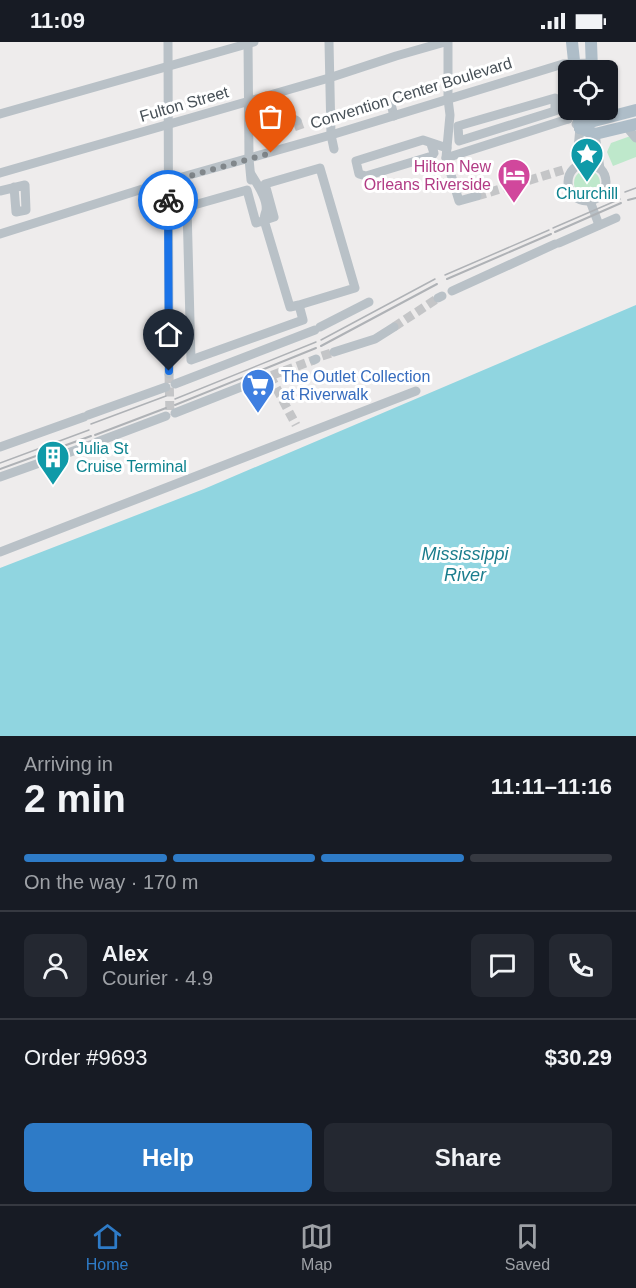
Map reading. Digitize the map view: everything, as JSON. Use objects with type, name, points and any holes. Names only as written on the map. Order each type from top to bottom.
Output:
[{"type":"main road","points":[[572,42],[573,60]]},
{"type":"main road","points":[[591,42],[592,60]]},
{"type":"main road","points":[[618,112],[636,110]]},
{"type":"main road","points":[[579,120],[580,128]]},
{"type":"main road","points":[[580,128],[588,120]]},
{"type":"main road","points":[[594,120],[595,134]]},
{"type":"main road","points":[[580,128],[595,134],[631,125]]},
{"type":"street","points":[[0,114],[250,42],[248,101],[251,184],[258,212],[264,218],[290,307],[355,288],[320,168],[265,184],[274,217],[264,218],[256,223],[247,190],[188,207],[191,360],[303,320],[298,305]]},
{"type":"street","points":[[329,42],[331,135],[334,149]]},
{"type":"street","points":[[447,42],[450,115],[446,153],[459,201],[477,196]]},
{"type":"street","name":"Fulton Street","points":[[0,173],[447,42]]},
{"type":"street","points":[[165,44],[168,66],[169,374]]},
{"type":"street","name":"Convention Center Boulevard","points":[[0,234],[448,99],[558,71]]},
{"type":"street","points":[[431,144],[434,153],[432,156],[366,176],[359,174],[356,162],[423,140],[431,144],[446,153],[533,124],[555,111],[555,98],[458,126],[459,141],[533,124],[561,120]]},
{"type":"street","points":[[386,106],[389,118]]},
{"type":"street","points":[[280,126],[282,121],[292,119],[297,121]]},
{"type":"street","points":[[569,120],[580,128],[578,166],[568,178],[569,188],[580,200],[590,201],[600,196],[605,188],[605,177],[600,169],[595,134]]},
{"type":"street","points":[[631,125],[636,138]]},
{"type":"street","points":[[301,132],[304,143]]},
{"type":"street","points":[[280,138],[284,149]]},
{"type":"street","points":[[564,170],[591,164],[600,169]]},
{"type":"street","points":[[0,191],[25,185],[26,210],[20,211],[24,227]]},
{"type":"street","points":[[590,201],[599,225]]},
{"type":"street","points":[[452,291],[616,218]]},
{"type":"street","points":[[0,447],[318,329],[369,302]]},
{"type":"street","points":[[334,352],[375,339],[394,327]]},
{"type":"street","points":[[0,477],[259,381]]},
{"type":"street","points":[[0,552],[416,391]]},
{"type":"street","points":[[296,425],[302,436]]},
{"type":"green space","points":[[636,134],[636,157],[613,166],[607,152],[611,143]]},
{"type":"green space","points":[[587,170],[596,174],[600,183],[596,192],[587,196],[578,192],[574,183],[578,174]]},
{"type":"water","name":"Mississippi River","points":[[636,305],[636,736],[0,736],[0,568],[204,489]]},
{"type":"tunnel","points":[[297,121],[301,132]]},
{"type":"tunnel","points":[[280,126],[280,138]]},
{"type":"tunnel","points":[[477,196],[563,170]]},
{"type":"tunnel","points":[[394,327],[438,298]]},
{"type":"tunnel","points":[[322,356],[334,352]]},
{"type":"tunnel","points":[[259,380],[314,360]]},
{"type":"tunnel","points":[[169,374],[170,415]]},
{"type":"tunnel","points":[[270,376],[296,425]]},
{"type":"tram line","points":[[625,192],[636,188]]},
{"type":"tram line","points":[[553,228],[620,199]]},
{"type":"tram line","points":[[445,275],[549,230]]},
{"type":"tram line","points":[[321,340],[435,279]]},
{"type":"tram line","points":[[175,399],[316,342]]},
{"type":"tram line","points":[[91,424],[166,396]]},
{"type":"tram line","points":[[0,463],[89,430]]},
{"type":"railway","points":[[628,200],[636,198]]},
{"type":"railway","points":[[555,232],[621,203]]},
{"type":"railway","points":[[447,279],[551,234]]},
{"type":"railway","points":[[321,346],[437,284]]},
{"type":"railway","points":[[175,405],[316,348]]},
{"type":"railway","points":[[95,435],[166,408]]},
{"type":"railway","points":[[0,469],[91,436]]},
{"type":"way so far","points":[[168,200],[168,182],[271,153]]},
{"type":"place","name":"Churchill","points":[[587,183]]},
{"type":"place","name":"Hilton New Orleans Riverside","points":[[514,204]]},
{"type":"place","name":"The Outlet Collection at Riverwalk","points":[[258,414]]},
{"type":"place","name":"Julia St Cruise Terminal","points":[[53,486]]},
{"type":"route","points":[[168,200],[169,371]]}]
